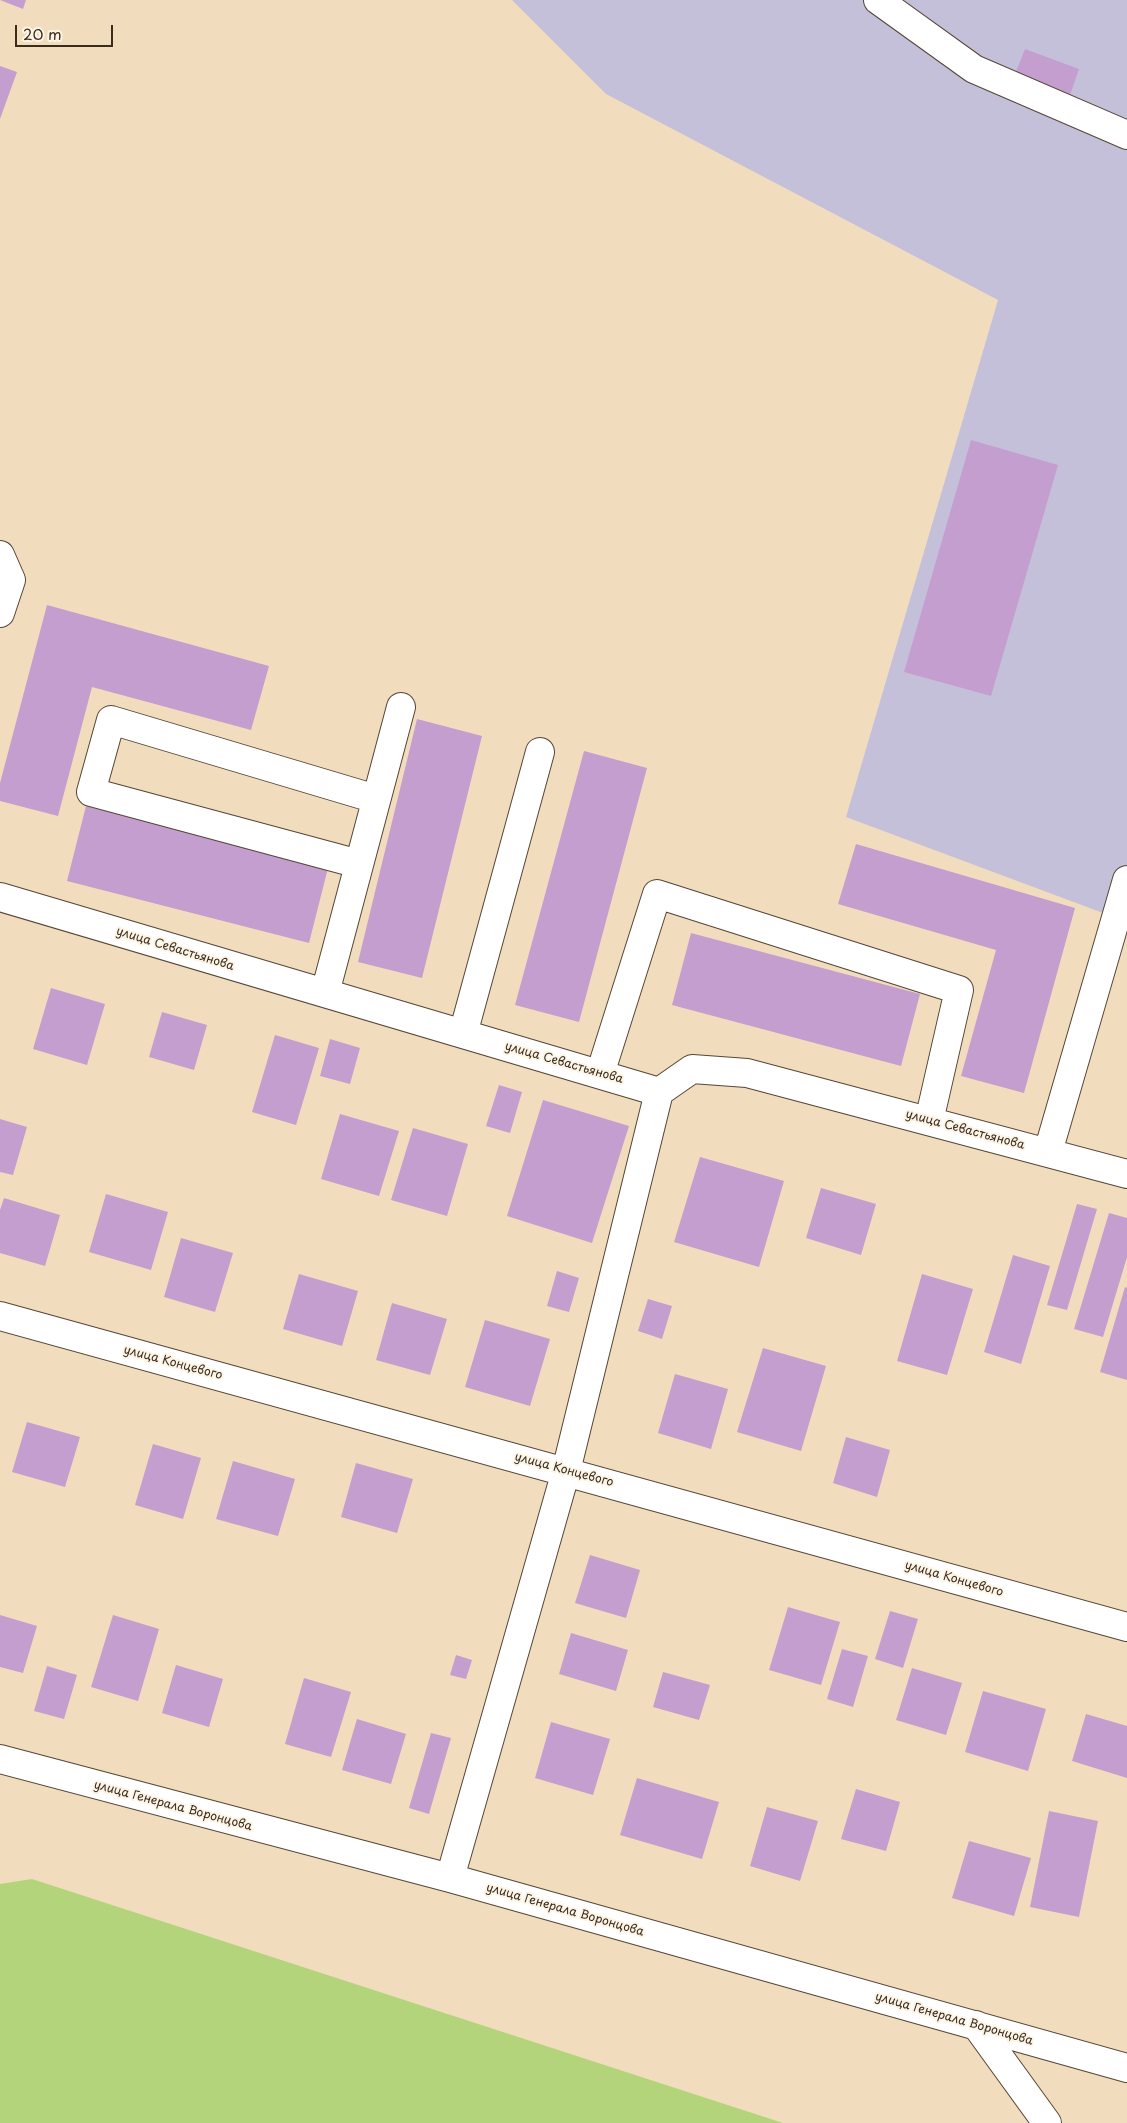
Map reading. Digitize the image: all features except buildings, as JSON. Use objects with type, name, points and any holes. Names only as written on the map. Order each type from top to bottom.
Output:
[{"type":"street","points":[[878,0],[974,69],[1127,135]]},
{"type":"street","points":[[0,555],[10,580],[0,613]]},
{"type":"street","points":[[325,993],[401,707]]},
{"type":"street","points":[[359,864],[91,792],[111,720],[376,799]]},
{"type":"street","points":[[463,1034],[540,752]]},
{"type":"street","points":[[1048,1152],[1127,880]]},
{"type":"street","points":[[600,1074],[657,894],[959,990],[929,1121]]},
{"type":"street","name":"улица Севастьянова","points":[[0,897],[659,1092],[692,1069],[746,1073],[1127,1174]]},
{"type":"street","points":[[450,1878],[566,1471],[659,1092]]},
{"type":"street","name":"улица Концевого","points":[[0,1316],[566,1471],[1127,1628]]},
{"type":"street","name":"улица Генерала Воронцова","points":[[0,1760],[450,1878],[1127,2068]]},
{"type":"street","points":[[976,2025],[1047,2123]]},
{"type":"shaded area","points":[[512,0],[1127,0],[1127,922],[846,817],[998,300],[606,94]]},
{"type":"green space","points":[[32,1879],[783,2123],[0,2123],[0,1884]]}]
